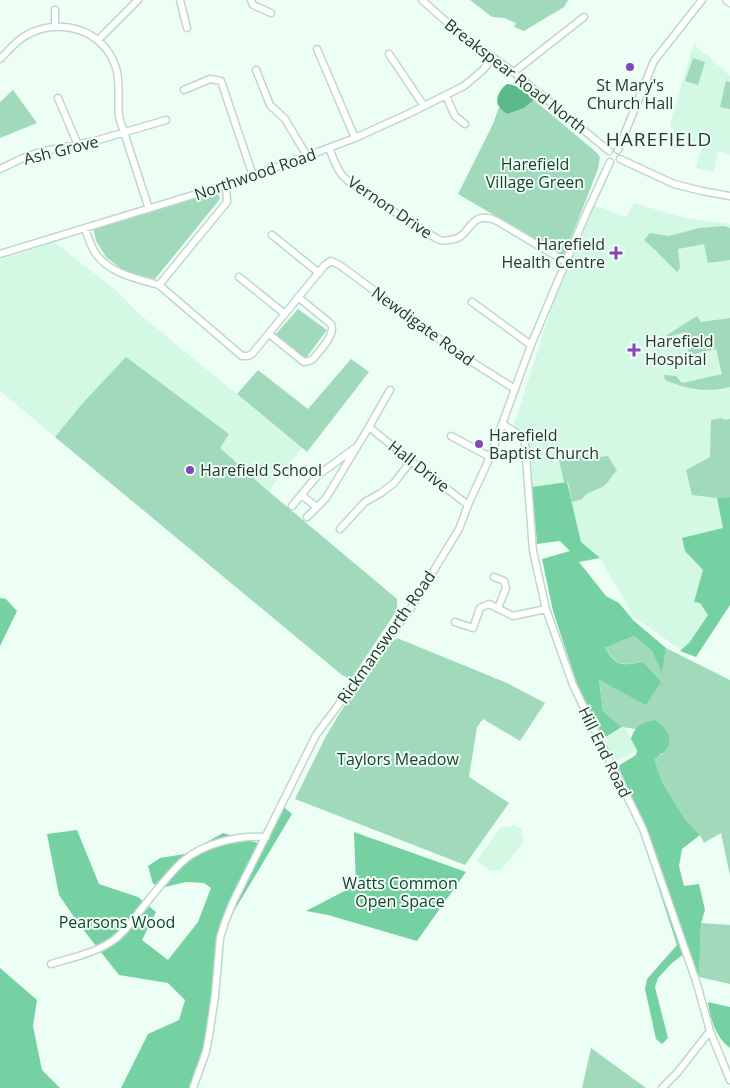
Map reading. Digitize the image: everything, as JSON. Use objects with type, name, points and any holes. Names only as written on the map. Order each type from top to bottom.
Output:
[{"type":"street","points":[[98,40],[138,0]]},
{"type":"street","points":[[180,0],[187,28]]},
{"type":"street","points":[[251,0],[253,5],[271,13]]},
{"type":"street","points":[[618,150],[654,61],[702,0]]},
{"type":"street","points":[[726,0],[730,3]]},
{"type":"street","name":"Breakspear Road North","points":[[425,1],[450,25],[492,58],[514,72],[609,151]]},
{"type":"street","points":[[55,10],[55,26]]},
{"type":"street","points":[[514,72],[584,17]]},
{"type":"street","points":[[0,59],[23,37],[34,31],[55,26],[73,28],[88,33],[98,40],[109,52],[116,66],[119,86],[118,109],[149,209]]},
{"type":"street","points":[[317,49],[355,138]]},
{"type":"street","points":[[389,54],[424,106]]},
{"type":"street","name":"Northwood Road","points":[[0,254],[254,176],[355,138],[464,86],[476,77],[492,58]]},
{"type":"street","points":[[256,70],[270,105],[285,119],[307,156]]},
{"type":"street","points":[[184,90],[210,79],[221,81],[254,176]]},
{"type":"street","points":[[446,96],[455,116],[466,124]]},
{"type":"street","points":[[58,98],[78,145]]},
{"type":"street","name":"Ash Grove","points":[[0,169],[40,152],[78,145],[166,120]]},
{"type":"street","name":"Vernon Drive","points":[[329,148],[340,172],[346,179],[381,204],[438,239],[450,240],[458,238],[476,220],[485,217],[498,221],[566,262]]},
{"type":"street","points":[[618,150],[609,151],[607,157],[610,162],[617,162],[620,159]]},
{"type":"street","points":[[618,150],[621,155],[620,159]]},
{"type":"street","points":[[620,159],[674,184],[730,196]]},
{"type":"street","name":"Rickmansworth Road","points":[[193,1088],[206,1052],[209,1036],[215,996],[220,938],[233,902],[316,735],[411,608],[459,529],[503,424],[531,345],[589,206],[610,162]]},
{"type":"street","points":[[159,285],[227,202],[226,185]]},
{"type":"street","points":[[85,228],[96,254],[105,263],[122,274],[159,285],[242,356],[252,354],[319,272],[272,235]]},
{"type":"street","name":"Newdigate Road","points":[[319,272],[331,261],[341,266],[458,353],[515,389]]},
{"type":"street","points":[[239,277],[285,314]]},
{"type":"street","points":[[269,334],[304,362],[313,359],[332,334],[333,328],[331,324],[298,297]]},
{"type":"street","points":[[472,302],[531,345]]},
{"type":"street","points":[[307,517],[326,498],[370,427],[390,390]]},
{"type":"street","name":"Hill End Road","points":[[503,424],[522,437],[525,444],[533,551],[546,609],[573,685],[643,829],[696,984],[710,1031],[730,1080]]},
{"type":"street","name":"Hall Drive","points":[[370,427],[468,506]]},
{"type":"street","points":[[451,436],[490,457]]},
{"type":"street","points":[[292,506],[318,476],[358,446]]},
{"type":"street","points":[[340,529],[365,502],[394,483],[411,461]]},
{"type":"street","points":[[301,495],[317,507]]},
{"type":"street","points":[[494,577],[504,581],[506,588],[498,608]]},
{"type":"street","points":[[455,622],[473,628],[480,608],[489,604],[513,616],[546,609]]},
{"type":"street","points":[[51,964],[96,949],[117,938],[184,860],[207,846],[222,841],[266,836]]},
{"type":"street","points":[[662,1088],[676,1074],[710,1031]]},
{"type":"shaded area","points":[[694,43],[699,50],[730,76],[730,155],[718,151],[714,172],[696,168],[702,146],[683,139],[674,133],[670,124]]},
{"type":"shaded area","points":[[507,84],[525,92],[534,100],[524,108],[507,114],[498,105],[497,99],[499,93]]},
{"type":"shaded area","name":"Harefield Hospital","points":[[634,203],[685,218],[730,224],[730,497],[717,498],[723,528],[685,551],[703,570],[694,601],[700,603],[708,615],[689,643],[681,650],[634,617],[600,558],[581,542],[567,482],[532,487],[525,435],[513,427],[563,273],[591,204],[626,217]]},
{"type":"shaded area","name":"Harefield School","points":[[54,242],[117,291],[138,313],[302,448],[269,491],[397,599],[397,610],[351,679],[342,675],[0,391],[0,260]]},
{"type":"shaded area","points":[[625,727],[637,750],[617,761],[604,738]]},
{"type":"shaded area","points":[[515,825],[521,829],[524,841],[501,870],[491,871],[477,860],[500,828]]},
{"type":"green space","points":[[470,0],[568,0],[564,7],[524,31],[514,27],[516,23],[504,18],[492,17]]},
{"type":"green space","points":[[693,58],[705,62],[698,85],[685,81]]},
{"type":"green space","points":[[726,81],[730,82],[730,109],[720,107]]},
{"type":"green space","points":[[13,90],[37,123],[0,138],[0,102]]},
{"type":"green space","name":"Harefield Village Green","points":[[534,100],[600,157],[598,169],[564,256],[458,194],[493,124],[499,107],[507,114],[524,108]]},
{"type":"green space","points":[[217,189],[220,199],[155,279],[124,271],[106,257],[96,241],[93,227]]},
{"type":"green space","points":[[724,226],[730,228],[730,260],[708,263],[704,244],[678,249],[680,268],[677,272],[644,240],[650,233],[669,236],[700,228]]},
{"type":"green space","points":[[298,309],[327,330],[306,358],[275,335]]},
{"type":"green space","points":[[697,316],[701,322],[730,318],[730,387],[705,390],[681,386],[665,380],[664,375],[676,376],[682,383],[722,374],[716,349],[689,355],[686,332],[667,337],[667,335]]},
{"type":"green space","points":[[126,357],[229,434],[220,448],[268,491],[397,599],[397,610],[351,679],[342,675],[55,437],[82,404]]},
{"type":"green space","points":[[351,359],[369,372],[307,452],[237,394],[258,370],[308,409]]},
{"type":"green space","points":[[722,418],[725,420],[730,419],[730,497],[717,498],[692,495],[686,470],[710,457],[711,420]]},
{"type":"green space","points":[[593,453],[600,457],[608,456],[617,471],[603,486],[587,494],[582,499],[572,502],[568,482],[564,482],[559,460]]},
{"type":"green space","points":[[567,482],[581,542],[600,558],[579,562],[606,596],[619,603],[634,621],[666,648],[662,673],[652,651],[634,636],[605,648],[613,659],[621,664],[643,662],[661,682],[646,705],[599,680],[603,711],[622,727],[604,738],[577,684],[553,611],[542,559],[570,551],[560,541],[537,544],[532,487]]},
{"type":"green space","points":[[730,497],[730,605],[696,657],[680,651],[689,643],[708,615],[700,603],[694,602],[703,570],[685,551],[682,538],[723,528],[717,498]]},
{"type":"green space","points":[[0,598],[6,599],[17,611],[0,646]]},
{"type":"green space","points":[[634,636],[652,651],[662,672],[666,648],[730,680],[730,876],[721,833],[704,843],[700,835],[685,819],[662,782],[653,758],[663,754],[643,723],[635,729],[622,727],[603,711],[599,680],[646,704],[643,662],[625,664],[617,662],[605,648]]},
{"type":"green space","name":"Taylors Meadow","points":[[397,638],[507,683],[545,703],[520,741],[483,719],[477,727],[469,777],[509,803],[465,865],[295,799],[325,738],[341,711],[387,646]]},
{"type":"green space","points":[[655,720],[669,736],[666,750],[654,759],[662,782],[685,819],[700,835],[682,849],[679,866],[684,886],[699,884],[705,910],[701,923],[699,977],[689,950],[672,963],[658,978],[655,987],[668,1038],[662,1044],[656,1039],[645,989],[647,979],[677,945],[642,837],[643,821],[618,766],[636,755],[637,750],[631,739],[637,727]]},
{"type":"green space","name":"Pearsons Wood","points":[[280,804],[292,814],[218,938],[210,1028],[189,1088],[121,1088],[148,1034],[179,1020],[185,1000],[168,983],[119,975],[78,923],[59,895],[47,834],[77,830],[99,884],[138,897],[156,912],[142,940],[168,960],[198,922],[211,888],[204,883],[186,882],[165,887],[153,884],[148,866],[160,858],[185,854],[223,833],[258,843]]},
{"type":"green space","name":"Watts Common Open Space","points":[[354,832],[466,872],[417,941],[328,915],[306,911],[356,885]]},
{"type":"green space","points":[[701,923],[730,925],[730,984],[699,977]]},
{"type":"green space","points":[[0,968],[37,1000],[33,1026],[42,1070],[60,1088],[0,1088]]},
{"type":"green space","points":[[708,1002],[730,1007],[730,1048],[721,1039],[714,1027]]},
{"type":"green space","points":[[591,1048],[646,1088],[582,1088]]},
{"type":"place","name":"St Mary's Church Hall","points":[[630,67]]},
{"type":"place","name":"Harefield Health Centre","points":[[616,253]]},
{"type":"place","name":"Harefield Hospital","points":[[634,350]]},
{"type":"place","name":"Harefield Baptist Church","points":[[479,444]]},
{"type":"place","name":"Harefield School","points":[[190,470]]},
{"type":"district","name":"HAREFIELD","points":[[659,139]]}]
